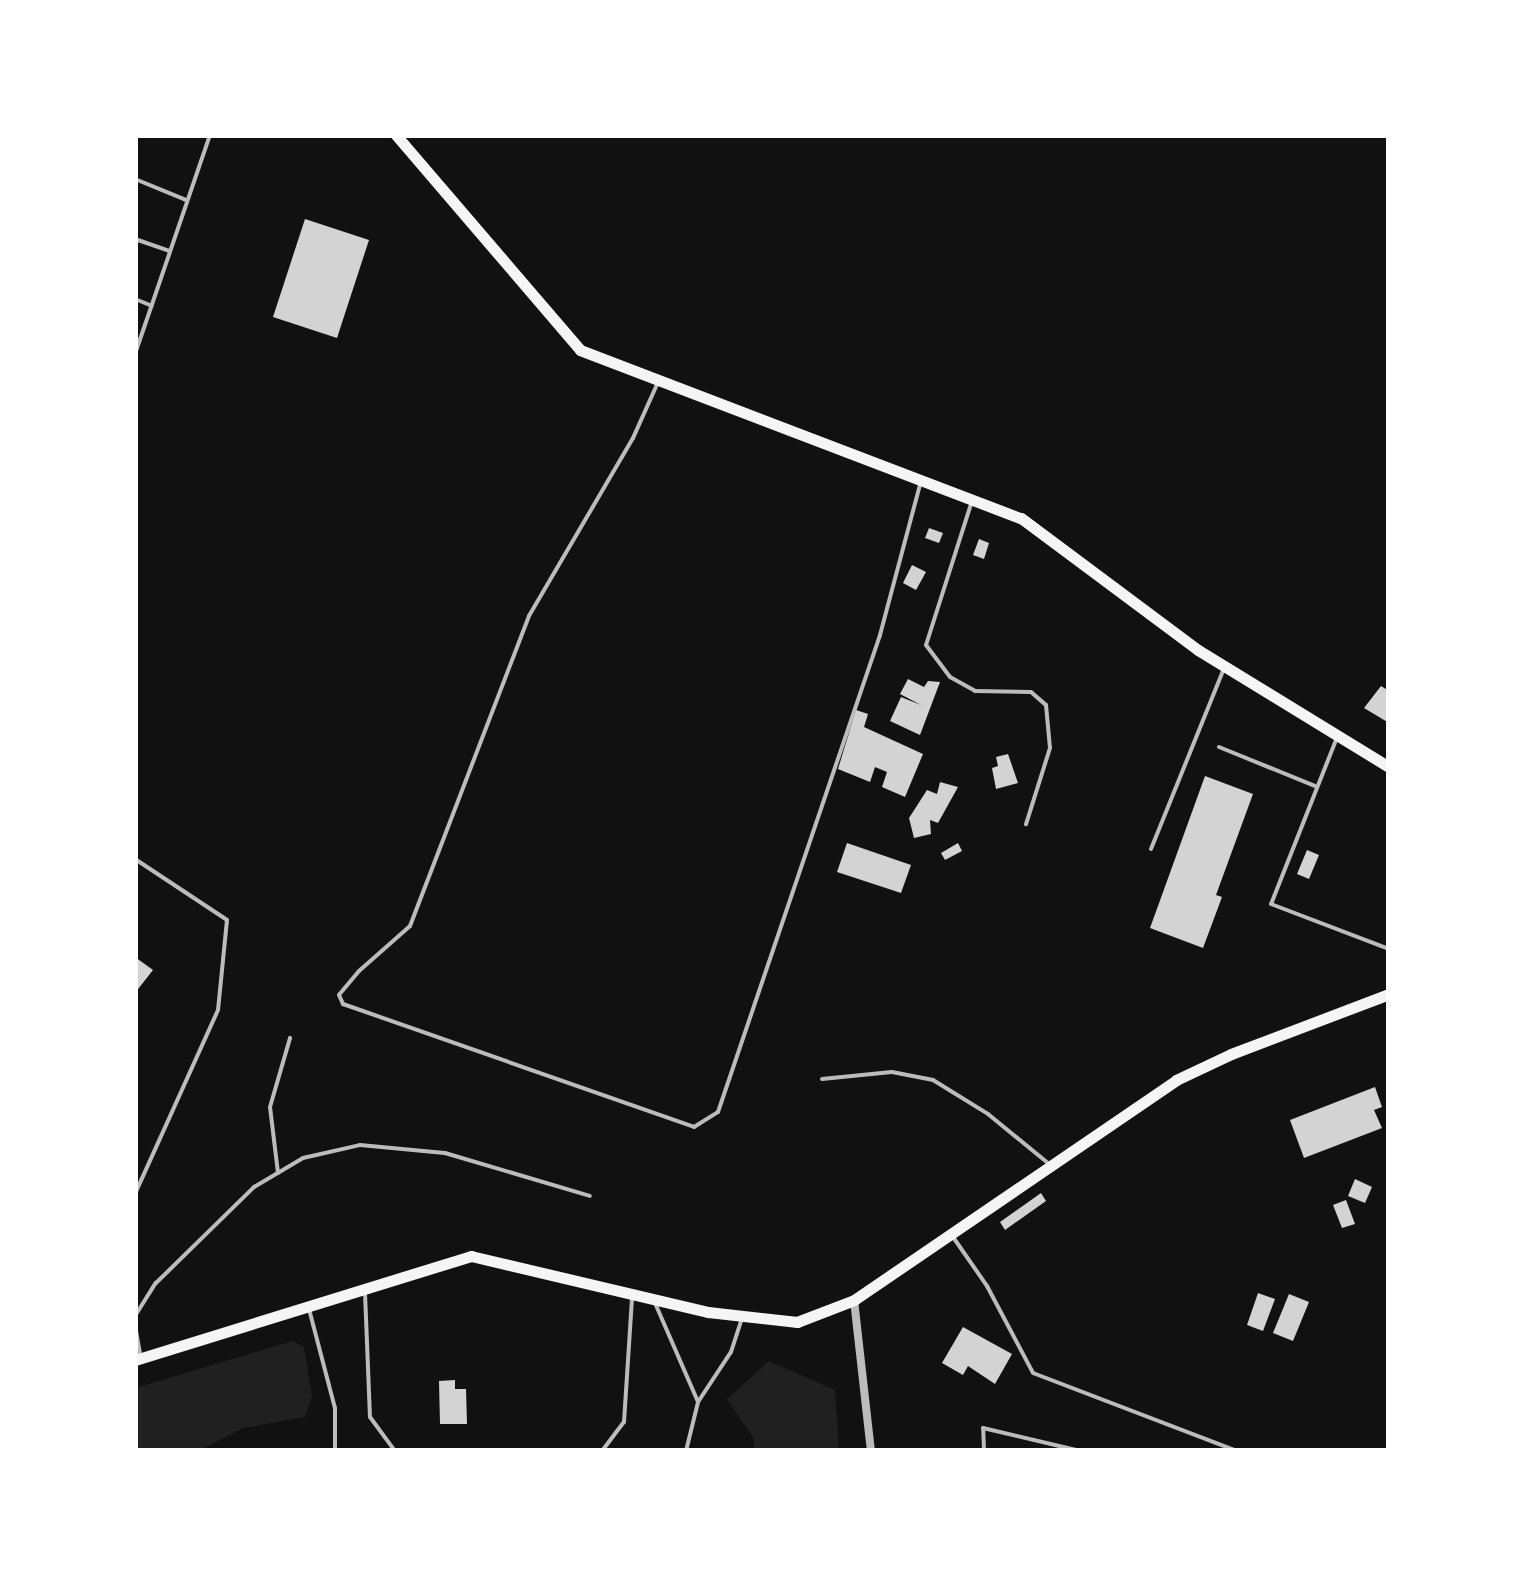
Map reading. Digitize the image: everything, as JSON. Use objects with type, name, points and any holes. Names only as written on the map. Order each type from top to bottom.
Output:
[{"type":"main road","points":[[396,135],[580,350],[1022,518],[1225,666],[1389,767]]},
{"type":"main road","points":[[138,1359],[471,1256],[654,1299],[797,1322],[854,1300],[1176,1080],[1231,1054],[1389,994]]},
{"type":"street","points":[[854,1300],[871,1451]]},
{"type":"lane","points":[[135,354],[207,136]]},
{"type":"lane","points":[[135,179],[188,200]]},
{"type":"lane","points":[[135,239],[170,251]]},
{"type":"lane","points":[[135,300],[152,306]]},
{"type":"lane","points":[[658,380],[633,438],[529,616],[410,926],[359,970],[339,994],[343,1004],[694,1127],[718,1112],[880,635],[922,480]]},
{"type":"lane","points":[[973,500],[926,645],[950,677],[975,691],[1031,692],[1046,706],[1050,748],[1026,824]]},
{"type":"lane","points":[[1151,849],[1225,666]]},
{"type":"lane","points":[[1338,736],[1314,786],[1271,904],[1389,950]]},
{"type":"lane","points":[[1219,747],[1314,786]]},
{"type":"lane","points":[[135,859],[227,920],[218,1010],[135,1194]]},
{"type":"lane","points":[[278,1173],[270,1107],[290,1038]]},
{"type":"lane","points":[[822,1080],[892,1072],[933,1080],[988,1114],[1049,1164]]},
{"type":"lane","points":[[135,1316],[156,1284],[254,1187],[304,1158],[360,1145],[445,1153],[590,1196]]},
{"type":"lane","points":[[950,1234],[987,1286],[1033,1373],[1238,1451]]},
{"type":"lane","points":[[364,1288],[370,1418],[395,1451]]},
{"type":"lane","points":[[602,1451],[624,1422],[632,1294]]},
{"type":"lane","points":[[654,1299],[698,1402]]},
{"type":"lane","points":[[308,1306],[334,1408],[334,1451]]},
{"type":"lane","points":[[686,1451],[698,1402],[731,1352],[743,1316]]},
{"type":"lane","points":[[135,1325],[138,1359]]},
{"type":"lane","points":[[984,1451],[983,1428],[1080,1451]]},
{"type":"shaded area","points":[[293,1341],[304,1347],[312,1396],[305,1417],[243,1428],[198,1451],[135,1451],[135,1388]]},
{"type":"shaded area","points":[[769,1361],[835,1390],[839,1451],[754,1451],[754,1439],[727,1399]]},
{"type":"building","points":[[305,219],[369,240],[337,338],[273,317]]},
{"type":"building","points":[[929,528],[943,533],[939,543],[925,538]]},
{"type":"building","points":[[979,539],[989,543],[984,559],[973,555]]},
{"type":"building","points":[[912,565],[926,572],[916,590],[903,583]]},
{"type":"building","points":[[908,679],[924,687],[928,681],[940,682],[920,735],[890,721],[901,697],[921,705],[900,694]]},
{"type":"building","points":[[1381,686],[1389,691],[1389,723],[1364,708]]},
{"type":"building","points":[[856,710],[868,714],[864,727],[923,754],[905,797],[882,787],[887,772],[875,767],[870,782],[838,769]]},
{"type":"building","points":[[1008,754],[1018,783],[996,789],[992,768],[998,766],[996,757]]},
{"type":"building","points":[[1205,776],[1253,794],[1216,895],[1222,897],[1203,948],[1150,928]]},
{"type":"building","points":[[940,782],[958,787],[938,823],[930,820],[931,834],[914,838],[909,818],[927,790],[937,794]]},
{"type":"building","points":[[847,843],[911,865],[901,893],[837,872]]},
{"type":"building","points":[[958,843],[962,851],[945,860],[941,853]]},
{"type":"building","points":[[1307,850],[1319,855],[1309,879],[1297,874]]},
{"type":"building","points":[[135,957],[153,970],[135,993]]},
{"type":"building","points":[[1375,1087],[1382,1107],[1374,1110],[1382,1128],[1304,1158],[1290,1120]]},
{"type":"building","points":[[1355,1179],[1372,1187],[1365,1203],[1348,1196]]},
{"type":"building","points":[[1041,1193],[1046,1201],[1005,1230],[1000,1222]]},
{"type":"building","points":[[1346,1200],[1355,1224],[1342,1228],[1333,1205]]},
{"type":"building","points":[[1258,1293],[1275,1299],[1263,1331],[1247,1325]]},
{"type":"building","points":[[1289,1294],[1309,1302],[1293,1341],[1273,1333]]},
{"type":"building","points":[[963,1327],[1012,1354],[995,1384],[968,1366],[963,1375],[942,1363]]},
{"type":"building","points":[[455,1380],[455,1389],[466,1389],[467,1424],[440,1424],[439,1381]]}]
